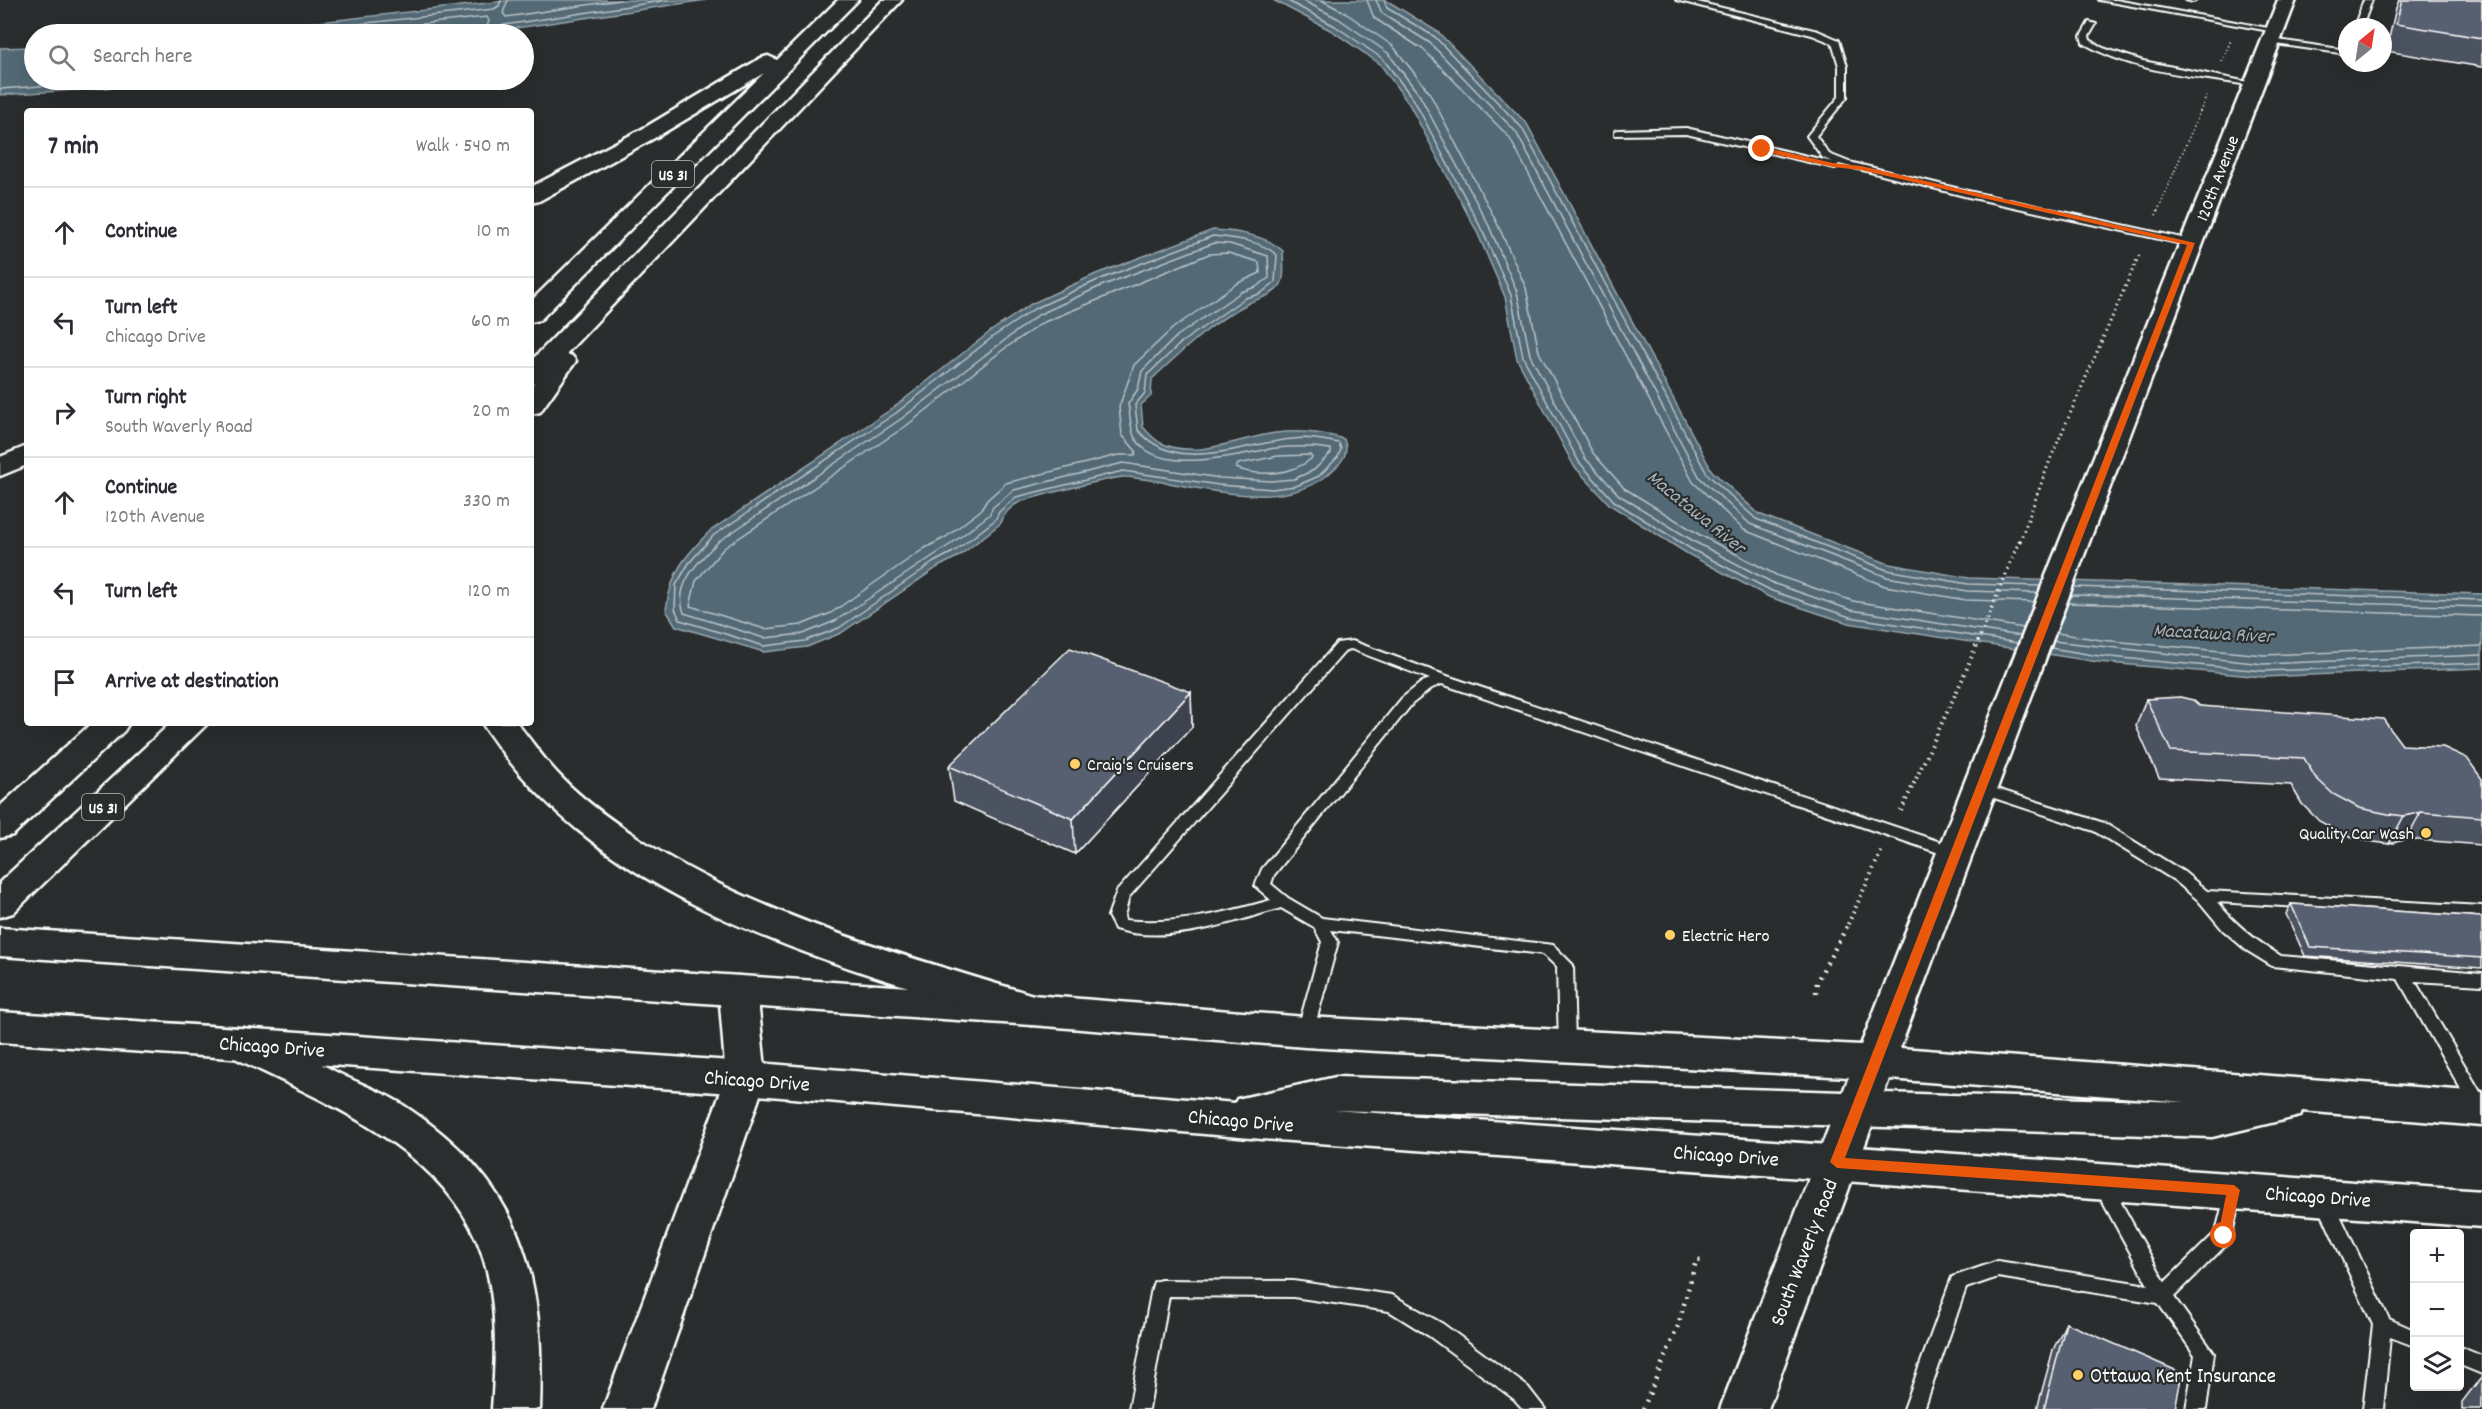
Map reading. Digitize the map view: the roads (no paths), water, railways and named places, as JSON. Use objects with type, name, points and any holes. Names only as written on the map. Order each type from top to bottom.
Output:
[{"type":"main road","name":"US 31","points":[[534,312],[849,0]]},
{"type":"main road","name":"US 31","points":[[534,373],[893,0]]},
{"type":"main road","name":"120th Avenue","points":[[1875,1062],[1981,789],[2015,694],[2287,0]]},
{"type":"main road","points":[[534,194],[681,115],[815,33]]},
{"type":"main road","points":[[534,402],[622,282]]},
{"type":"main road","points":[[0,468],[24,456]]},
{"type":"main road","points":[[0,485],[24,473]]},
{"type":"main road","points":[[0,826],[109,726]]},
{"type":"main road","name":"US 31","points":[[0,904],[188,726]]},
{"type":"main road","points":[[501,726],[535,769],[570,805],[611,839],[660,870],[708,895],[822,942],[886,965],[1032,1010]]},
{"type":"main road","points":[[0,942],[1032,1010],[1305,1032],[1875,1062],[2482,1108]]},
{"type":"main road","points":[[627,1409],[746,1078],[738,991]]},
{"type":"main road","name":"Chicago Drive","points":[[0,1027],[746,1078],[1215,1118],[2482,1209]]},
{"type":"main road","points":[[243,1044],[388,1116],[425,1143],[457,1173],[484,1209],[505,1254],[515,1293],[520,1362],[516,1409]]},
{"type":"main road","name":"South Waverly Road","points":[[1744,1409],[1875,1062]]},
{"type":"main road","points":[[1215,1118],[1336,1093],[2212,1120],[2320,1096]]},
{"type":"lane","points":[[1680,0],[1815,33],[1836,42],[1844,66],[1843,97],[1811,136],[1826,156],[1861,168],[2191,243]]},
{"type":"lane","points":[[2103,0],[2238,24],[2273,36],[2338,51]]},
{"type":"lane","points":[[2361,18],[2368,0]]},
{"type":"lane","points":[[2092,24],[2085,36],[2086,41],[2097,50],[2120,58],[2254,84]]},
{"type":"lane","points":[[1618,133],[1686,131],[1833,165],[1861,168]]},
{"type":"lane","points":[[1283,902],[1207,924],[1152,930],[1120,925],[1116,916],[1122,895],[1342,646],[1352,645],[1442,679],[1956,853]]},
{"type":"lane","points":[[1442,679],[1427,685],[1407,701],[1266,873],[1263,886],[1283,902],[1319,923],[1547,949],[1565,964],[1567,1047]]},
{"type":"lane","points":[[1981,789],[2099,827],[2179,876],[2203,896],[2236,933],[2251,946],[2278,962],[2482,979]]},
{"type":"lane","points":[[2203,896],[2482,912]]},
{"type":"lane","points":[[1305,1032],[1329,942],[1319,923]]},
{"type":"lane","points":[[2403,974],[2482,1108]]},
{"type":"lane","points":[[2101,1181],[2163,1296],[2205,1353],[2196,1409]]},
{"type":"lane","points":[[2163,1296],[2224,1236],[2234,1190]]},
{"type":"lane","points":[[2323,1196],[2382,1325],[2373,1409]]},
{"type":"lane","points":[[1914,1409],[1959,1283],[1998,1269],[2163,1296]]},
{"type":"lane","points":[[1139,1409],[1161,1288],[1172,1288],[1293,1289],[1392,1303],[1436,1330],[1502,1379],[1535,1409]]},
{"type":"lane","points":[[2382,1325],[2412,1337]]},
{"type":"lane","points":[[2464,1358],[2482,1365]]},
{"type":"water","points":[[514,0],[706,0],[534,25],[288,24]]},
{"type":"water","name":"Macatawa River","points":[[1273,0],[1386,0],[1438,32],[1527,124],[1712,471],[1759,514],[1889,564],[1969,578],[2482,594],[2482,668],[2263,677],[2098,662],[1848,623],[1769,597],[1688,554],[1610,505],[1574,466],[1517,359],[1505,297],[1477,232],[1409,104],[1380,64],[1332,31]]},
{"type":"water","points":[[24,47],[24,90],[75,90],[0,95],[0,48]]},
{"type":"water","points":[[1213,230],[1240,233],[1268,241],[1276,246],[1283,251],[1283,279],[1272,293],[1247,304],[1209,329],[1152,379],[1151,396],[1141,405],[1143,427],[1161,443],[1174,448],[1189,449],[1203,449],[1284,432],[1310,432],[1344,439],[1346,452],[1333,470],[1312,485],[1288,493],[1234,494],[1125,477],[1090,483],[1025,500],[1013,506],[1005,514],[1001,523],[959,556],[938,567],[841,633],[807,647],[764,652],[676,626],[666,610],[671,585],[686,557],[710,531],[893,408],[991,331],[1031,304],[1096,274]]},
{"type":"place","name":"Craig's Cruisers","points":[[1075,764]]},
{"type":"place","name":"Quality Car Wash","points":[[2426,833]]},
{"type":"place","name":"Electric Hero","points":[[1670,935]]},
{"type":"place","name":"Ottawa Kent Insurance","points":[[2078,1375]]}]
